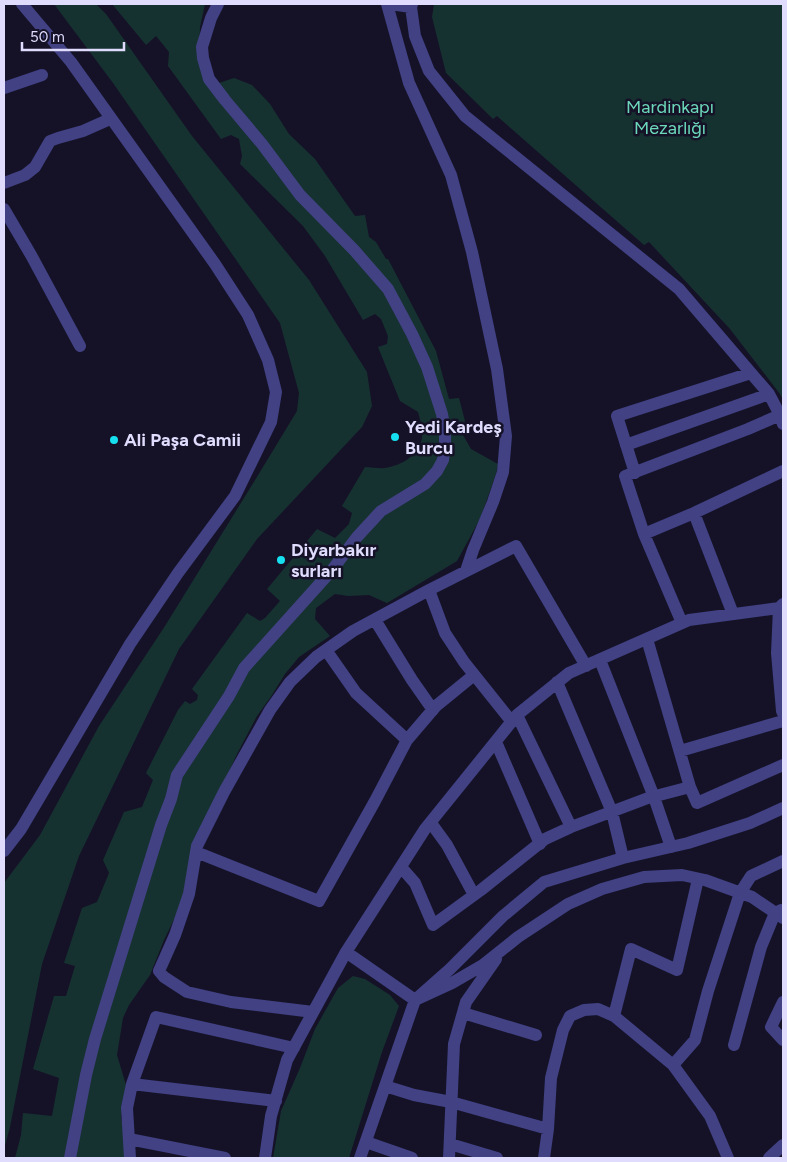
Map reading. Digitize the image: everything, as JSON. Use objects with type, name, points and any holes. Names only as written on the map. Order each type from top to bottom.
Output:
[{"type":"street","points":[[4,851],[21,829],[130,644],[178,573],[235,496],[271,422],[276,392],[268,360],[248,315],[215,264],[71,62],[22,4]]},
{"type":"street","points":[[70,1158],[95,1039],[177,775],[229,696],[244,668],[332,570],[357,537],[381,511],[425,484],[443,460],[445,431],[442,414],[430,375],[392,294],[354,250],[300,195],[262,144],[209,79],[202,47],[210,18],[218,4]]},
{"type":"street","points":[[466,571],[503,472],[506,436],[497,369],[472,252],[451,175],[409,83],[388,4],[412,5],[415,36],[429,71],[465,116],[679,289],[769,394],[782,420],[748,429],[625,476],[644,534],[682,623]]},
{"type":"street","points":[[4,88],[42,74]]},
{"type":"street","points":[[4,183],[25,174],[35,167],[50,141],[83,131],[110,119]]},
{"type":"street","points":[[4,210],[80,346]]},
{"type":"street","points":[[635,473],[617,416],[750,373]]},
{"type":"street","points":[[626,445],[769,394]]},
{"type":"street","points":[[644,534],[694,513],[783,471]]},
{"type":"street","points":[[694,513],[733,614]]},
{"type":"street","points":[[313,1012],[231,1002],[187,992],[164,977],[159,971],[175,935],[189,894],[197,846],[224,792],[270,710],[290,682],[316,657],[353,631],[516,546],[586,666]]},
{"type":"street","points":[[429,590],[445,632],[464,662],[515,718],[571,827]]},
{"type":"street","points":[[265,1158],[271,1116],[287,1060],[346,952],[430,823],[515,718],[557,682],[569,673],[688,620],[781,606],[777,653],[783,714]]},
{"type":"street","points":[[374,620],[433,710]]},
{"type":"street","points":[[647,639],[690,787],[697,803],[783,765]]},
{"type":"street","points":[[326,650],[356,693],[407,740]]},
{"type":"street","points":[[600,660],[654,797],[671,847]]},
{"type":"street","points":[[196,852],[319,901],[407,740],[433,710],[474,675]]},
{"type":"street","points":[[557,682],[612,812],[623,858]]},
{"type":"street","points":[[680,751],[783,721]]},
{"type":"street","points":[[496,742],[540,844]]},
{"type":"street","points":[[401,867],[415,883],[432,925],[545,840],[571,827],[612,812],[690,787]]},
{"type":"street","points":[[360,1158],[415,1000],[450,969],[503,916],[544,882],[623,858],[688,843],[750,823],[783,808]]},
{"type":"street","points":[[430,823],[447,844],[474,895]]},
{"type":"street","points":[[673,1065],[695,1040],[708,991],[740,893],[751,876],[783,861]]},
{"type":"street","points":[[415,1000],[452,983],[483,965],[518,937],[568,904],[602,889],[644,878],[682,875],[752,897],[780,913],[761,947],[734,1045]]},
{"type":"street","points":[[614,1016],[630,949],[677,970],[698,879]]},
{"type":"street","points":[[449,1158],[454,1044],[466,1002],[503,949]]},
{"type":"street","points":[[346,952],[415,1000]]},
{"type":"street","points":[[783,1002],[771,1027],[783,1040]]},
{"type":"street","points":[[544,1158],[551,1078],[563,1030],[570,1016],[584,1010],[598,1009],[614,1016],[673,1065],[710,1116],[728,1158]]},
{"type":"street","points":[[463,1013],[536,1036]]},
{"type":"street","points":[[130,1158],[127,1108],[132,1084],[156,1017],[294,1048]]},
{"type":"street","points":[[132,1084],[276,1101]]},
{"type":"street","points":[[385,1086],[548,1129]]},
{"type":"street","points":[[129,1139],[225,1158]]},
{"type":"street","points":[[366,1142],[412,1158]]},
{"type":"street","points":[[450,1144],[496,1158]]},
{"type":"street","points":[[769,1158],[783,1145]]},
{"type":"green space","points":[[54,4],[96,4],[106,14],[192,136],[309,280],[367,372],[372,406],[362,427],[257,539],[179,649],[79,856],[42,964],[4,1149],[4,883],[40,835],[99,726],[165,626],[297,411],[299,393],[280,323],[113,83]]},
{"type":"green space","points":[[112,4],[205,4],[200,27],[199,55],[219,83],[234,78],[252,85],[270,104],[289,134],[315,159],[355,216],[365,215],[369,237],[376,242],[386,259],[388,259],[436,351],[449,399],[459,398],[465,421],[463,435],[471,449],[498,464],[480,519],[457,561],[387,603],[369,595],[348,596],[335,594],[316,608],[315,619],[330,636],[299,657],[285,674],[257,716],[220,792],[182,903],[150,975],[129,1005],[123,1018],[117,1055],[126,1085],[121,1116],[126,1158],[15,1158],[21,1135],[23,1113],[52,1116],[59,1078],[33,1069],[54,996],[66,996],[75,966],[64,963],[82,908],[97,902],[109,873],[103,860],[124,812],[142,807],[153,780],[146,773],[178,710],[185,701],[190,704],[197,700],[198,695],[192,689],[247,613],[260,621],[280,601],[267,589],[317,529],[335,538],[349,524],[352,513],[342,506],[365,467],[385,468],[403,462],[418,448],[422,438],[422,426],[418,412],[400,401],[378,347],[387,344],[388,336],[381,319],[375,314],[363,320],[325,256],[303,226],[240,164],[242,156],[239,139],[231,135],[221,139],[168,66],[169,52],[156,36],[146,45]]},
{"type":"green space","name":"Mardinkapı Mezarlığı","points":[[434,4],[783,4],[783,400],[730,329],[649,242],[644,245],[497,116],[493,119],[446,73],[432,17]]},
{"type":"green space","points":[[353,976],[365,979],[390,995],[399,1006],[382,1052],[349,1158],[273,1158],[281,1111],[315,1029],[338,988]]},
{"type":"place","name":"Yedi Kardeş Burcu","points":[[395,437]]},
{"type":"place","name":"Ali Paşa Camii","points":[[114,440]]},
{"type":"place","name":"Diyarbakır surları","points":[[281,560]]}]
